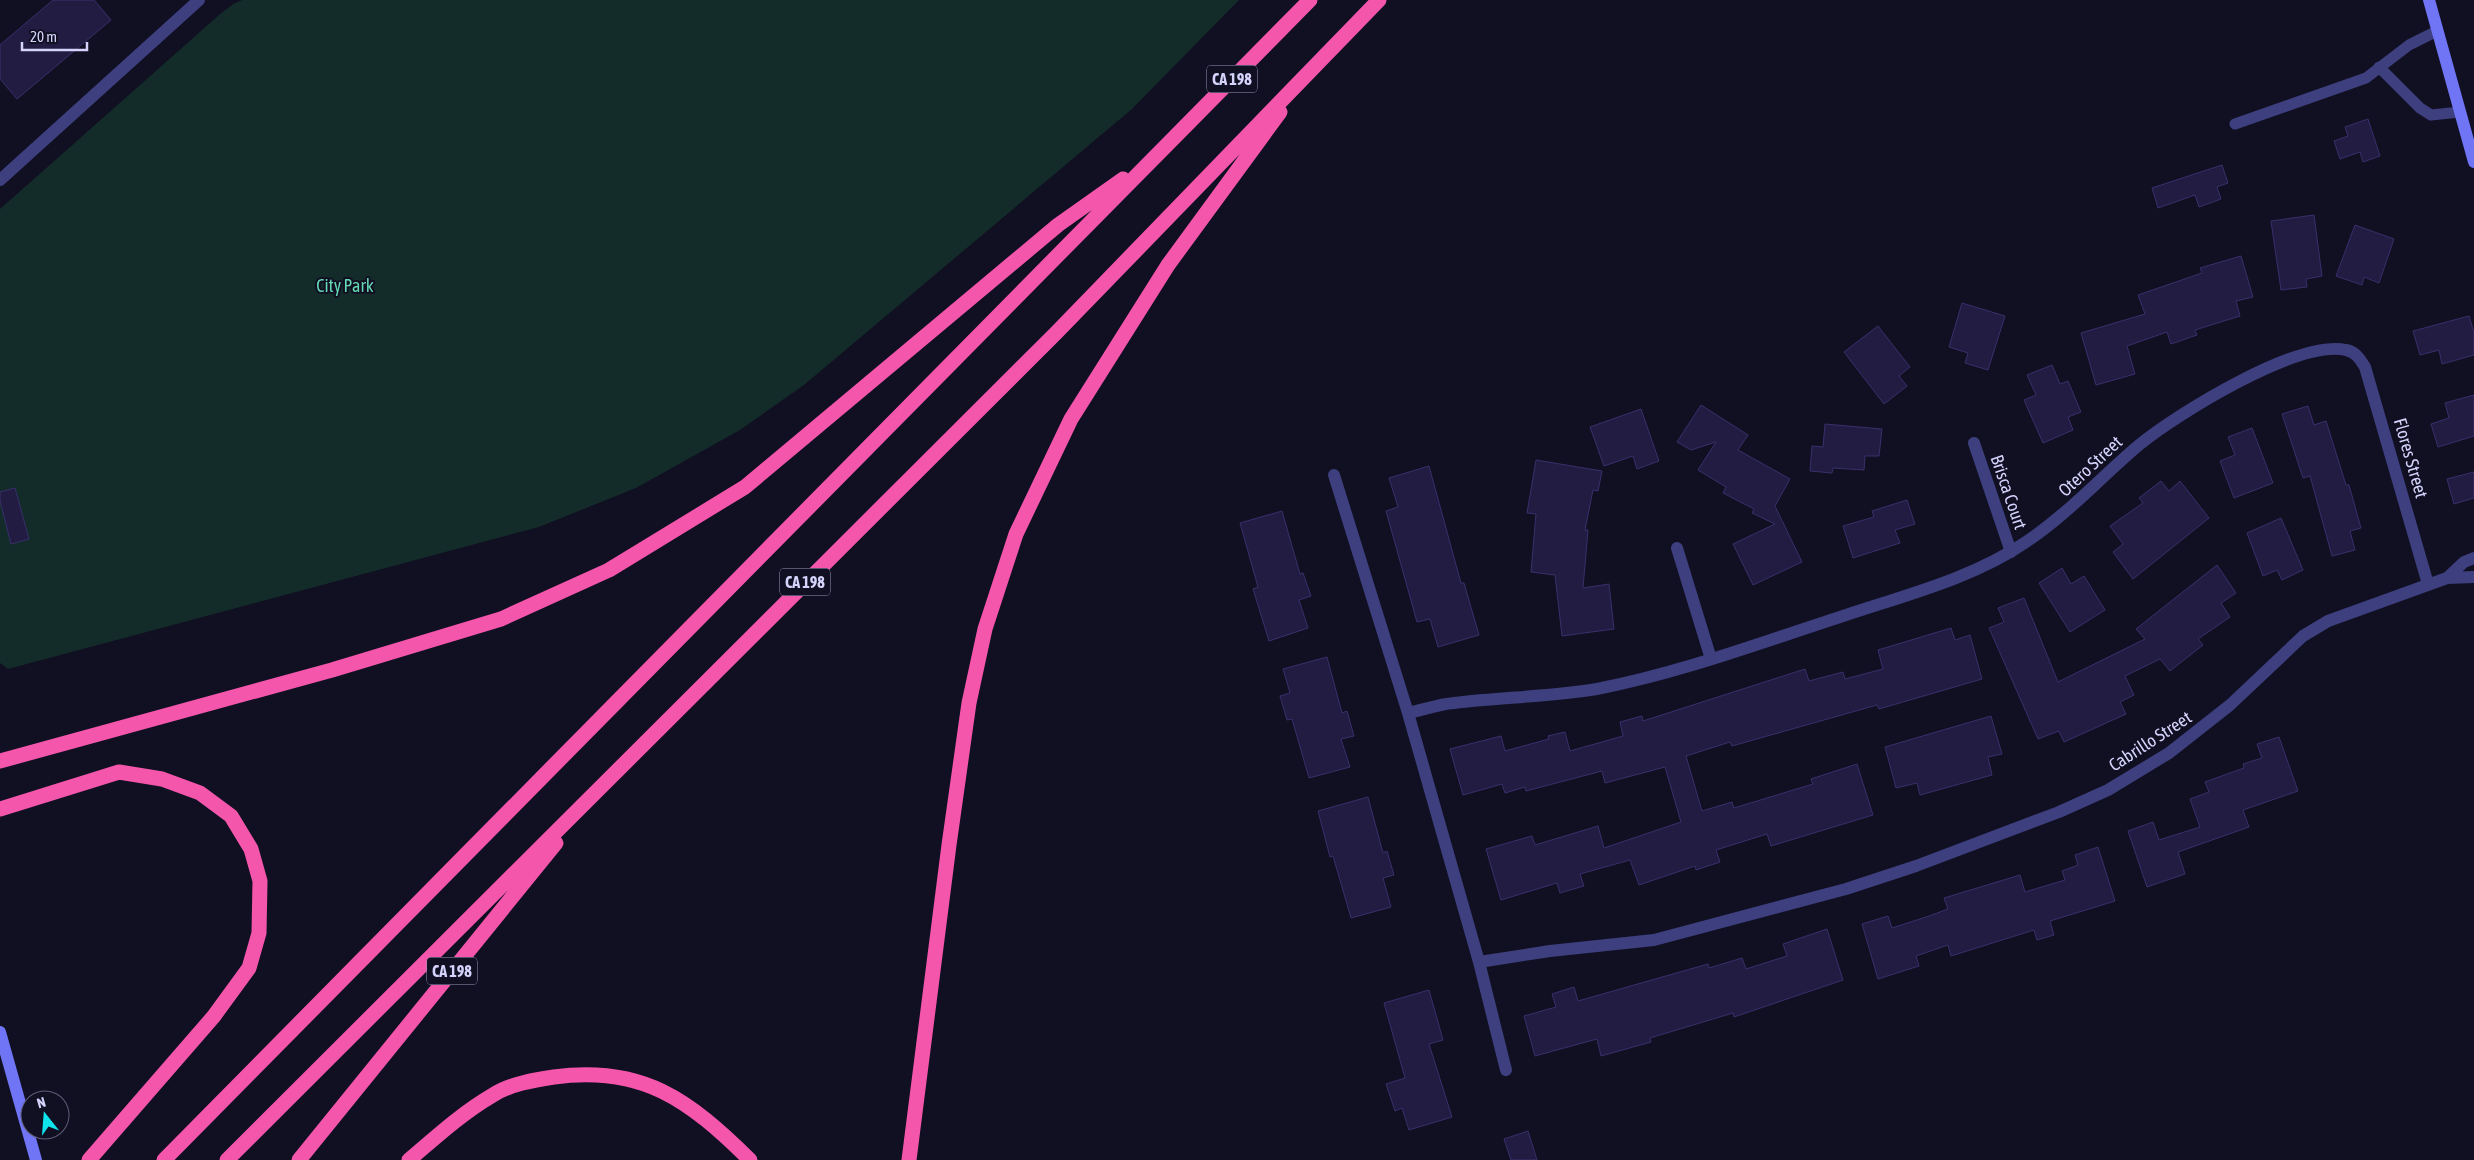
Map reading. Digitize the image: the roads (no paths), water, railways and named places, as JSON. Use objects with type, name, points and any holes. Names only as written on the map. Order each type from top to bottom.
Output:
[{"type":"highway","name":"CA 198","points":[[164,1160],[1310,0]]},
{"type":"highway","name":"CA 198","points":[[227,1160],[1048,340],[1379,0]]},
{"type":"highway","points":[[909,1160],[969,703],[984,629],[1016,534],[1071,419],[1168,266],[1314,66]]},
{"type":"highway","points":[[0,761],[332,670],[501,619],[609,570],[745,487],[1058,224],[1153,158]]},
{"type":"highway","points":[[0,809],[119,772],[162,779],[200,793],[231,816],[252,849],[260,881],[259,933],[249,968],[214,1016],[89,1160]]},
{"type":"highway","name":"CA 198","points":[[299,1160],[605,782]]},
{"type":"highway","points":[[409,1160],[450,1125],[494,1094],[534,1080],[580,1074],[627,1077],[666,1093],[711,1121],[750,1160]]},
{"type":"street","points":[[0,180],[199,0]]},
{"type":"street","points":[[2429,0],[2474,162]]},
{"type":"street","name":"Otero Street","points":[[1408,714],[1451,703],[1593,690],[1649,678],[1711,660],[1949,579],[2011,552],[2072,507],[2139,445],[2192,407],[2299,355],[2328,348],[2348,350]]},
{"type":"street","name":"Flores Street","points":[[2348,350],[2357,354],[2365,367],[2374,390],[2428,584]]},
{"type":"street","name":"Brisca Court","points":[[1974,443],[2011,552]]},
{"type":"street","points":[[1334,475],[1408,714],[1479,962],[1506,1070]]},
{"type":"street","points":[[1677,548],[1711,660]]},
{"type":"street","name":"Cabrillo Street","points":[[2447,578],[2464,562],[2474,558]]},
{"type":"street","name":"Cabrillo Street","points":[[1479,962],[1550,951],[1654,940],[1846,889],[1916,866],[2024,826],[2108,790],[2169,752],[2202,728],[2303,636],[2345,614],[2428,584],[2447,578],[2474,578]]},
{"type":"street","points":[[0,1032],[36,1160]]},
{"type":"lane","points":[[2235,124],[2366,78],[2409,45],[2437,31]]},
{"type":"lane","points":[[2379,67],[2420,108],[2431,115],[2460,112]]},
{"type":"park label","name":"City Park","points":[[345,285]]}]
